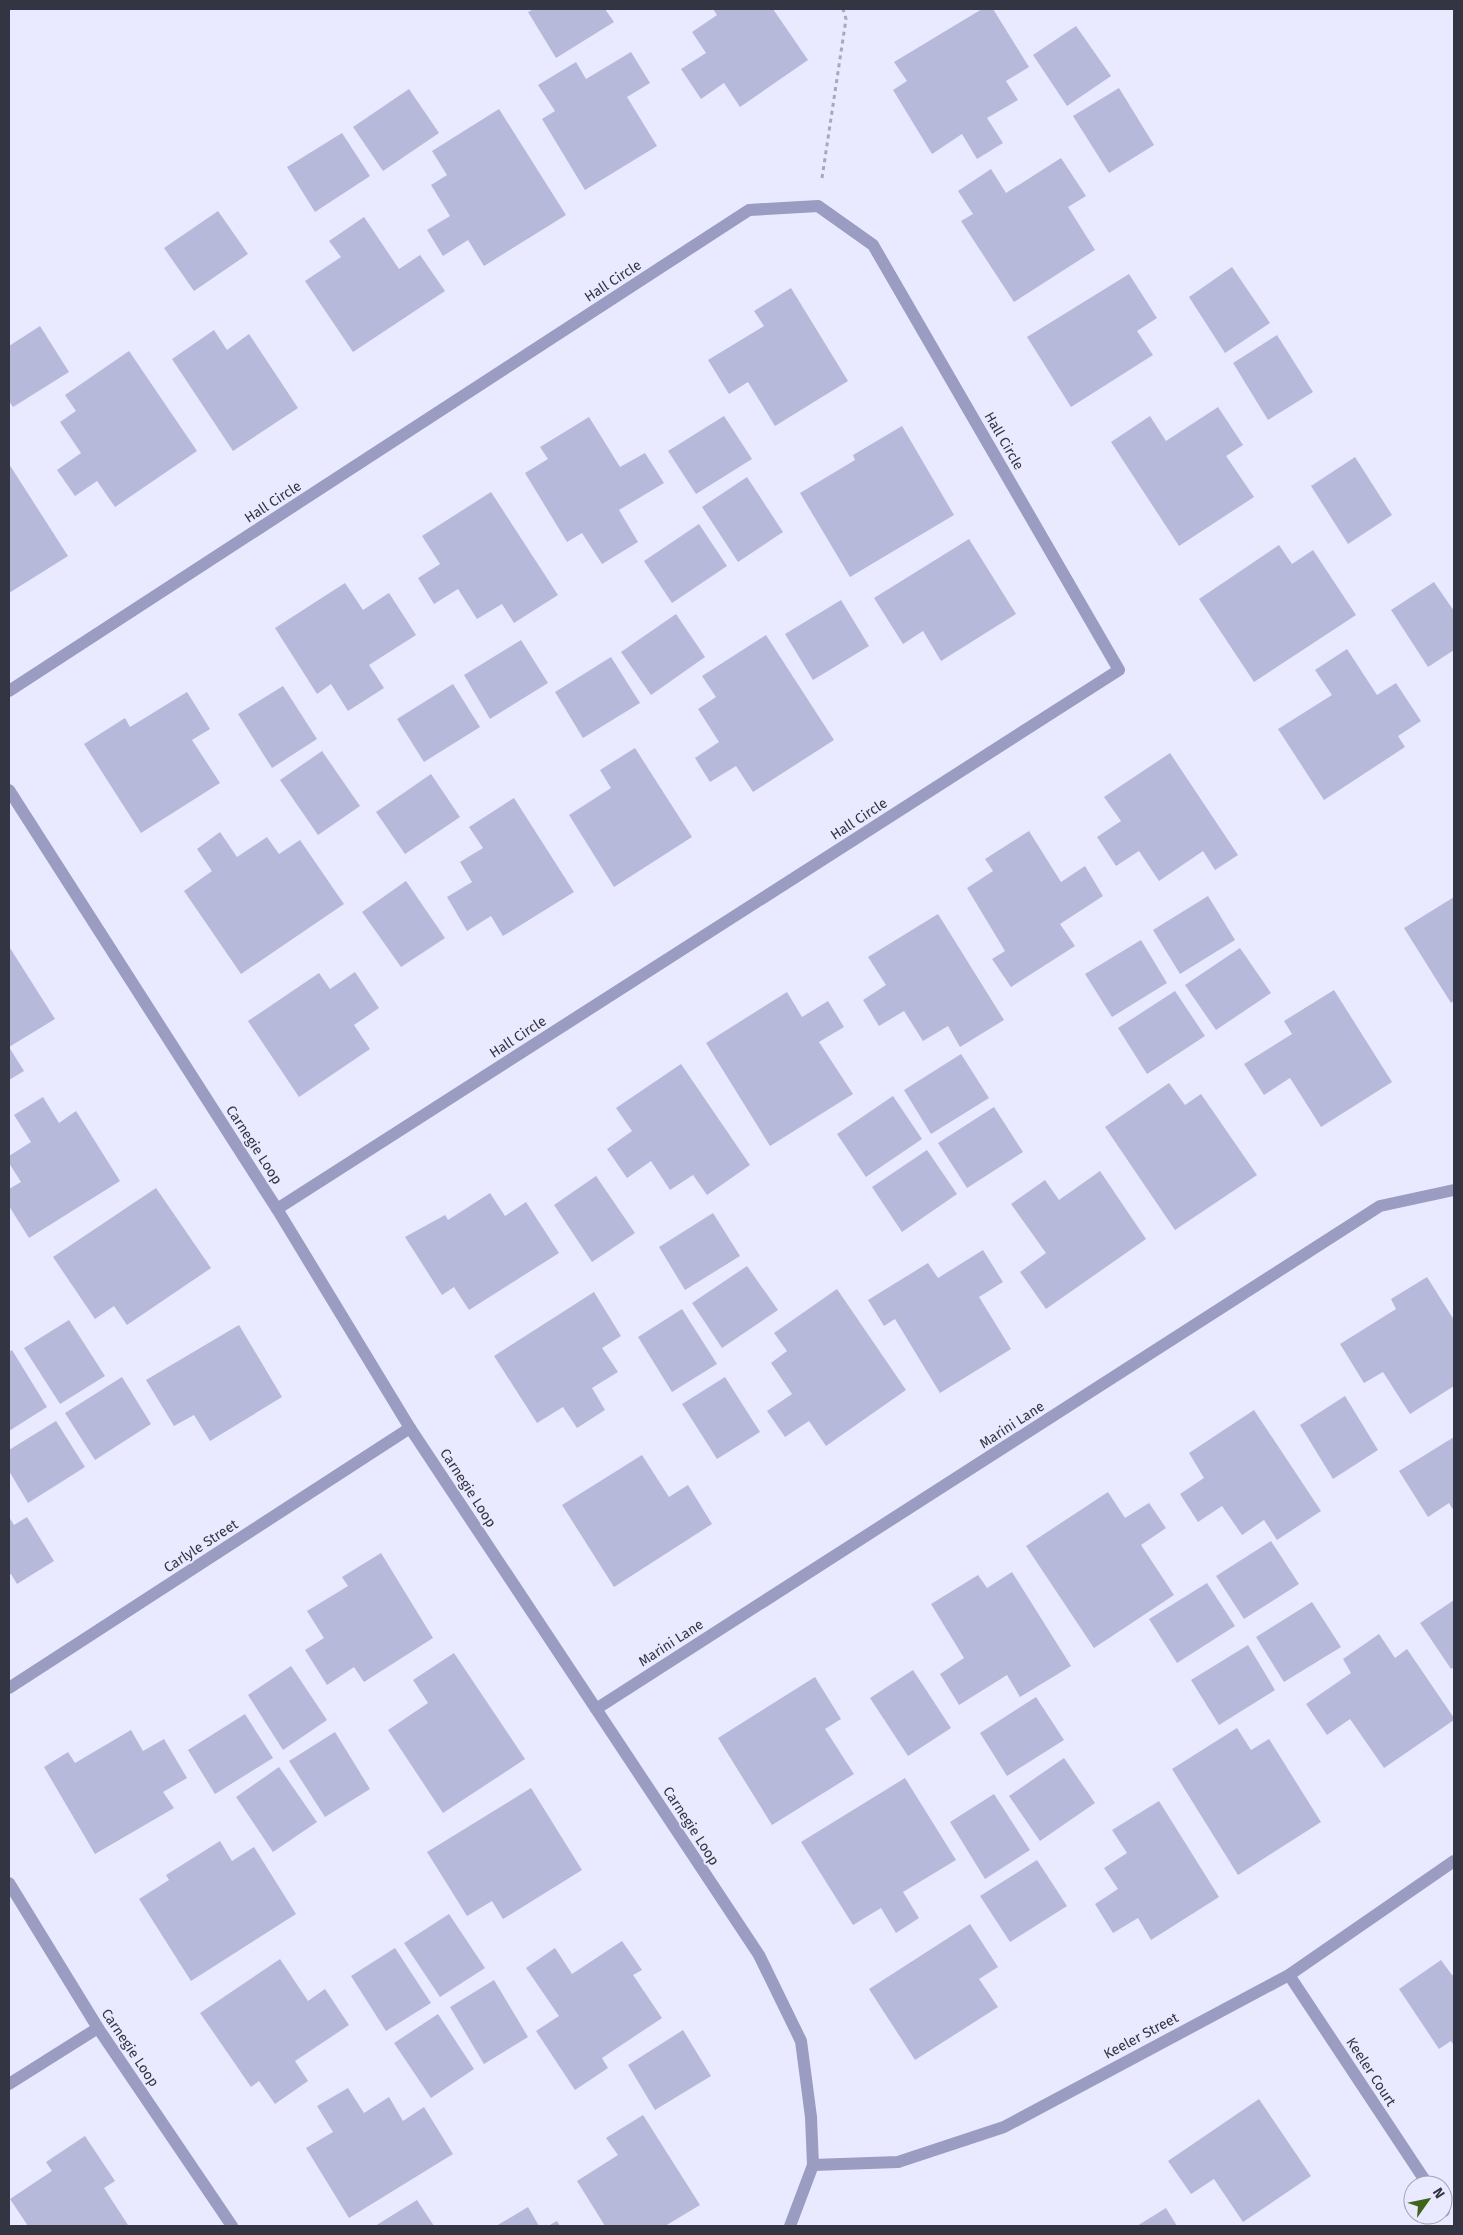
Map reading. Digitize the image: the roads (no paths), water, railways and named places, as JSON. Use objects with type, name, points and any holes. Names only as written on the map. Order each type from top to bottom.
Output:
[{"type":"street","name":"Hall Circle","points":[[9,692],[749,210],[818,206],[873,245],[1119,670],[277,1209]]},
{"type":"street","name":"Carnegie Loop","points":[[9,790],[277,1209],[410,1428],[758,1955],[801,2041],[812,2116],[813,2165],[790,2226]]},
{"type":"street","name":"Marini Lane","points":[[596,1709],[1380,1206],[1454,1190]]},
{"type":"street","name":"Carlyle Street","points":[[9,1688],[410,1428]]},
{"type":"street","name":"Keeler Street","points":[[813,2165],[898,2162],[1004,2126],[1289,1975],[1454,1861]]},
{"type":"street","name":"Carnegie Loop","points":[[9,1883],[98,2028],[232,2226]]},
{"type":"street","name":"Keeler Court","points":[[1289,1975],[1421,2175]]},
{"type":"street","points":[[9,2084],[98,2028]]}]
